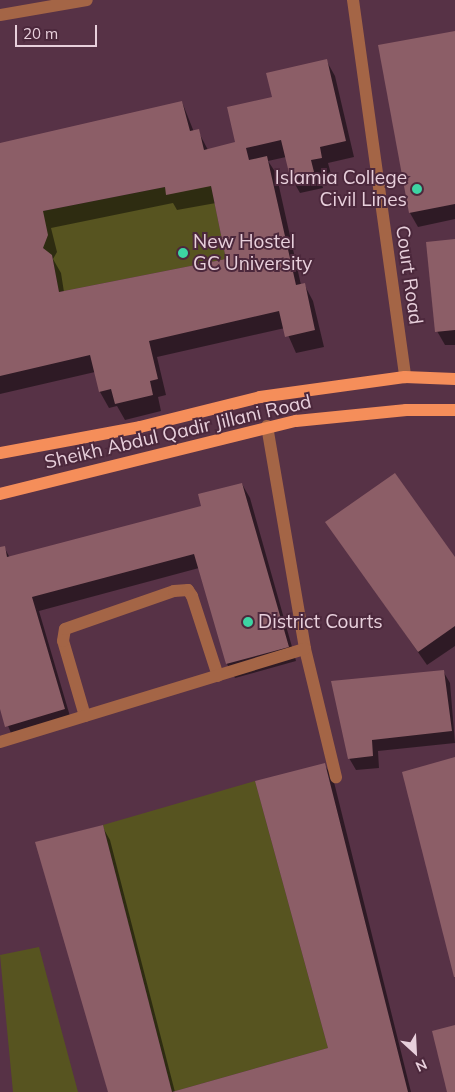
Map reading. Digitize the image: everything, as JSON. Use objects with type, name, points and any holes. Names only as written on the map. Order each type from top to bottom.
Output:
[{"type":"main road","name":"Sheikh Abdul Qadir Jillani Road","points":[[0,454],[140,427],[260,397],[405,377],[455,379]]},
{"type":"main road","name":"Sheikh Abdul Qadir Jillani Road","points":[[0,494],[267,426],[331,416],[455,410]]},
{"type":"street","points":[[0,16],[87,0]]},
{"type":"street","name":"Court Road","points":[[353,0],[405,377]]},
{"type":"street","points":[[267,426],[305,649],[336,777]]},
{"type":"street","points":[[85,716],[63,641],[65,629],[174,592],[188,590],[192,596],[218,676]]},
{"type":"street","points":[[0,742],[305,649]]},
{"type":"shaded area","points":[[211,186],[226,259],[59,292],[52,256],[43,248],[43,211],[165,187]]},
{"type":"shaded area","points":[[255,781],[328,1048],[172,1092],[103,825]]},
{"type":"shaded area","points":[[39,947],[78,1092],[13,1092],[0,955]]},
{"type":"building","points":[[455,31],[455,204],[409,213],[378,45]]},
{"type":"building","points":[[327,59],[346,141],[320,147],[322,158],[311,160],[314,172],[290,177],[281,140],[246,148],[249,160],[267,156],[296,285],[305,283],[315,330],[285,337],[279,311],[149,341],[158,379],[150,381],[153,395],[115,404],[111,389],[99,392],[90,355],[0,376],[0,143],[182,101],[190,131],[199,129],[204,150],[235,142],[227,107],[272,97],[266,73]],"holes":[[[211,186],[226,259],[59,292],[52,255],[43,248],[48,235],[43,211],[165,187],[166,195]]]},
{"type":"building","points":[[455,239],[455,330],[435,332],[426,242]]},
{"type":"building","points":[[395,473],[455,557],[455,626],[418,652],[325,522]]},
{"type":"building","name":"District Courts","points":[[242,483],[289,647],[226,664],[194,554],[32,597],[65,709],[5,727],[0,709],[0,547],[5,546],[7,557],[201,506],[198,494]]},
{"type":"building","points":[[444,670],[452,731],[372,740],[373,756],[348,759],[331,681]]},
{"type":"building","points":[[455,757],[455,977],[454,977],[402,772]]},
{"type":"building","points":[[325,763],[408,1092],[172,1092],[328,1048],[255,781]]},
{"type":"building","points":[[103,825],[172,1092],[108,1092],[35,842]]},
{"type":"building","points":[[455,1025],[455,1092],[447,1092],[432,1031]]},
{"type":"place","name":"Islamia College Civil Lines","points":[[417,189]]},
{"type":"place","name":"New Hostel GC University","points":[[183,253]]},
{"type":"place","name":"District Courts","points":[[248,622]]}]
